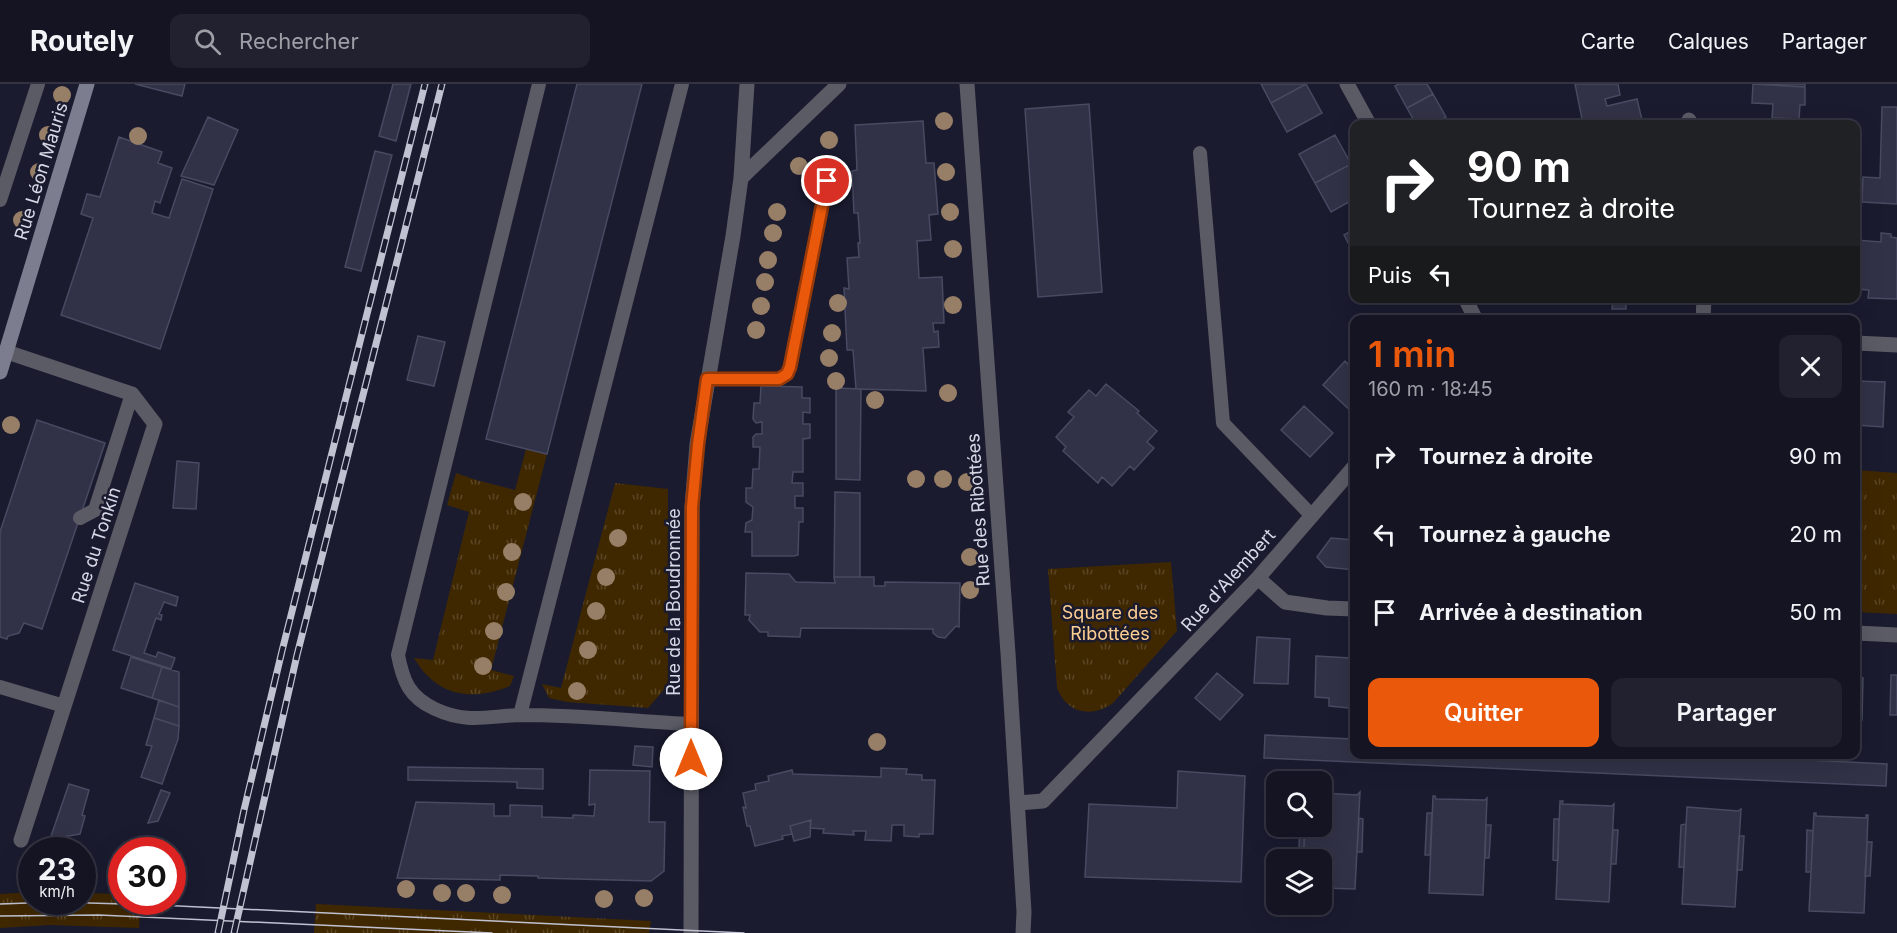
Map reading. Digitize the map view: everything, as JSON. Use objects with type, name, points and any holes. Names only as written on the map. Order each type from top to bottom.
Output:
[{"type":"main road","name":"Rue Léon Mauris","points":[[0,372],[87,84]]},
{"type":"street","name":"Rue de la Boudronnée","points":[[691,933],[692,507],[707,379],[741,178],[747,84]]},
{"type":"street","points":[[741,178],[839,84]]},
{"type":"street","name":"Rue des Ribottées","points":[[967,84],[1018,803],[1024,912],[1023,933]]},
{"type":"street","points":[[1347,84],[1367,120]]},
{"type":"street","points":[[1860,344],[1897,345]]},
{"type":"street","points":[[7,352],[132,394]]},
{"type":"street","name":"Rue du Tonkin","points":[[22,837],[155,424],[132,394]]},
{"type":"street","name":"Rue d'Alembert","points":[[1018,803],[1043,801],[1258,578],[1350,471]]},
{"type":"street","points":[[1258,578],[1285,602],[1350,609]]},
{"type":"street","points":[[1860,633],[1897,635]]},
{"type":"lane","points":[[0,200],[38,84]]},
{"type":"lane","points":[[539,84],[398,655],[403,680],[417,698],[436,710],[472,720],[520,715],[691,724]]},
{"type":"lane","points":[[520,715],[682,84]]},
{"type":"lane","points":[[1200,153],[1223,423],[1312,516]]},
{"type":"lane","points":[[707,379],[779,379],[787,374],[827,181]]},
{"type":"lane","points":[[80,518],[94,510],[132,394]]},
{"type":"lane","points":[[0,687],[64,706]]},
{"type":"green space","points":[[526,449],[547,454],[491,670],[514,676],[510,686],[496,691],[482,694],[456,692],[433,681],[414,658],[433,660],[469,512],[447,505],[456,473],[515,490]]},
{"type":"green space","points":[[1860,470],[1897,473],[1897,614],[1860,612]]},
{"type":"green space","points":[[615,483],[668,489],[668,685],[648,708],[567,702],[549,698],[542,684],[561,688]]},
{"type":"green space","name":"Square des Ribottées","points":[[1171,562],[1177,631],[1113,703],[1097,711],[1081,711],[1074,708],[1061,697],[1057,688],[1048,569]]},
{"type":"green space","points":[[18,893],[18,915],[96,915],[96,893],[108,894],[108,915],[140,915],[139,928],[50,925],[0,928],[0,894]]},
{"type":"green space","points":[[316,904],[651,921],[649,933],[314,933]]},
{"type":"building","points":[[135,84],[185,84],[182,96]]},
{"type":"building","points":[[393,84],[411,84],[396,141],[379,136]]},
{"type":"building","points":[[577,84],[642,84],[547,454],[486,439]]},
{"type":"building","points":[[1261,84],[1306,84],[1271,103]]},
{"type":"building","points":[[1306,84],[1322,113],[1287,132],[1271,103]]},
{"type":"building","points":[[1427,84],[1433,94],[1407,108],[1395,86]]},
{"type":"building","points":[[1575,84],[1618,84],[1620,95],[1605,99],[1607,106],[1637,99],[1642,120],[1582,120]]},
{"type":"building","points":[[1753,84],[1805,84],[1805,87]]},
{"type":"building","points":[[1753,84],[1805,87],[1805,105],[1800,105],[1799,119],[1772,118],[1773,104],[1752,103]]},
{"type":"building","points":[[1433,94],[1446,117],[1440,120],[1414,120],[1407,108]]},
{"type":"building","points":[[1089,104],[1102,292],[1038,297],[1025,109]]},
{"type":"building","points":[[1882,107],[1897,107],[1897,204],[1862,202],[1863,177],[1880,178]]},
{"type":"building","points":[[208,117],[238,130],[214,185],[181,176]]},
{"type":"building","points":[[1772,118],[1799,119],[1799,120],[1772,120]]},
{"type":"building","points":[[923,121],[926,163],[934,163],[938,214],[929,215],[931,240],[917,241],[919,278],[942,277],[944,323],[933,323],[934,332],[938,331],[939,347],[923,348],[926,391],[856,389],[853,350],[847,350],[844,288],[849,289],[847,258],[859,257],[858,243],[860,243],[858,213],[854,213],[852,171],[857,170],[855,125]]},
{"type":"building","points":[[1335,135],[1350,165],[1315,183],[1299,154]]},
{"type":"building","points":[[119,137],[162,152],[158,163],[172,168],[160,203],[155,201],[152,213],[169,218],[182,179],[213,189],[160,349],[61,315],[93,218],[81,214],[87,194],[100,197]]},
{"type":"building","points":[[375,151],[392,155],[361,271],[345,267]]},
{"type":"building","points":[[1350,165],[1350,201],[1331,212],[1315,183]]},
{"type":"building","points":[[1350,231],[1350,246],[1344,235]]},
{"type":"building","points":[[1881,233],[1891,234],[1891,237],[1897,238],[1897,299],[1868,298],[1869,290],[1860,289],[1860,240],[1881,242]]},
{"type":"building","points":[[1613,303],[1626,303],[1626,309],[1612,309]]},
{"type":"building","points":[[418,336],[445,342],[434,386],[407,380]]},
{"type":"building","points":[[1345,361],[1350,366],[1350,410],[1323,385]]},
{"type":"building","points":[[1860,381],[1885,382],[1883,427],[1860,425]]},
{"type":"building","points":[[1106,384],[1139,411],[1137,413],[1157,431],[1147,442],[1154,448],[1134,470],[1130,466],[1112,486],[1102,477],[1098,483],[1063,451],[1066,447],[1056,437],[1074,417],[1068,412],[1089,390],[1096,396]]},
{"type":"building","points":[[761,386],[802,387],[802,398],[810,398],[810,413],[803,412],[803,424],[810,424],[810,438],[803,439],[803,472],[793,472],[792,483],[803,483],[803,496],[795,496],[795,508],[803,508],[803,522],[799,522],[798,555],[794,556],[752,556],[752,532],[745,532],[746,523],[752,520],[753,507],[746,502],[746,488],[752,488],[753,469],[759,469],[760,447],[753,447],[753,437],[756,434],[762,434],[762,422],[756,423],[753,419],[754,403],[760,403]]},
{"type":"building","points":[[836,388],[861,389],[860,480],[836,479]]},
{"type":"building","points":[[1304,406],[1333,433],[1310,457],[1281,430]]},
{"type":"building","points":[[37,420],[105,443],[42,629],[24,623],[19,633],[8,636],[7,639],[0,637],[0,532]]},
{"type":"building","points":[[177,461],[199,463],[196,509],[173,508]]},
{"type":"building","points":[[835,492],[860,493],[860,577],[834,577]]},
{"type":"building","points":[[1331,538],[1350,540],[1350,570],[1326,567],[1317,557]]},
{"type":"building","points":[[746,573],[789,574],[796,582],[835,583],[834,577],[874,577],[874,586],[885,586],[885,582],[960,583],[959,627],[956,626],[945,638],[938,637],[933,633],[933,629],[801,628],[800,637],[768,636],[768,632],[760,632],[749,620],[750,615],[745,615]]},
{"type":"building","points":[[135,583],[178,597],[176,606],[164,602],[159,614],[162,615],[161,620],[156,618],[144,653],[156,657],[158,652],[175,658],[171,669],[113,650]]},
{"type":"building","points":[[1257,637],[1290,639],[1288,684],[1254,683]]},
{"type":"building","points":[[1316,656],[1350,658],[1349,708],[1329,706],[1329,698],[1315,697]]},
{"type":"building","points":[[131,657],[162,667],[152,698],[121,688]]},
{"type":"building","points":[[162,667],[179,672],[179,707],[152,698]]},
{"type":"building","points":[[1217,673],[1243,695],[1220,720],[1195,698]]},
{"type":"building","points":[[1891,675],[1897,675],[1897,715],[1890,715]]},
{"type":"building","points":[[1860,678],[1863,678],[1862,720],[1860,720]]},
{"type":"building","points":[[159,700],[179,707],[179,726],[154,718]]},
{"type":"building","points":[[154,718],[179,726],[178,739],[162,784],[141,777],[152,746],[146,745]]},
{"type":"building","points":[[1265,735],[1350,739],[1350,759],[1786,759],[1887,764],[1886,786],[1264,758]]},
{"type":"building","points":[[635,746],[653,747],[652,767],[633,765]]},
{"type":"building","points":[[408,767],[543,769],[543,789],[517,788],[517,782],[408,780]]},
{"type":"building","points":[[881,768],[907,769],[906,774],[922,775],[922,780],[935,780],[933,834],[919,834],[919,837],[904,836],[904,825],[892,825],[891,841],[865,840],[866,831],[853,831],[854,835],[823,833],[824,829],[810,828],[811,820],[790,826],[792,834],[782,836],[783,839],[755,846],[750,826],[747,826],[743,793],[756,790],[755,784],[769,781],[768,776],[792,770],[793,774],[881,777]]},
{"type":"building","points":[[590,770],[650,771],[649,822],[665,822],[664,871],[651,881],[500,875],[500,880],[397,878],[416,802],[494,804],[494,816],[510,816],[510,805],[542,806],[542,817],[594,816],[595,804],[589,805]]},
{"type":"building","points":[[1178,771],[1245,776],[1241,882],[1085,877],[1089,804],[1177,808]]},
{"type":"building","points":[[69,784],[89,790],[82,815],[85,816],[80,834],[51,837]]},
{"type":"building","points":[[161,790],[170,793],[158,821],[148,823]]},
{"type":"building","points":[[1360,792],[1355,889],[1332,888],[1332,849],[1304,849],[1304,837],[1332,837],[1332,794],[1357,795]]},
{"type":"building","points":[[1433,796],[1436,799],[1485,800],[1487,798],[1483,895],[1429,893]]},
{"type":"building","points":[[1560,801],[1563,801],[1562,804],[1612,806],[1614,804],[1609,902],[1556,899]]},
{"type":"building","points":[[1687,807],[1738,811],[1741,809],[1735,907],[1682,904]]},
{"type":"building","points":[[1427,813],[1432,813],[1430,855],[1425,855]]},
{"type":"building","points":[[1814,813],[1816,816],[1866,818],[1868,815],[1864,913],[1809,911]]},
{"type":"building","points":[[1359,818],[1363,819],[1362,852],[1357,852]]},
{"type":"building","points":[[1554,819],[1559,819],[1558,861],[1553,860]]},
{"type":"building","points":[[811,820],[810,837],[794,841],[790,826]]},
{"type":"building","points":[[1686,824],[1684,867],[1679,867],[1681,825]]},
{"type":"building","points":[[1486,825],[1491,825],[1489,858],[1485,858]]},
{"type":"building","points":[[1613,830],[1618,830],[1616,864],[1611,864]]},
{"type":"building","points":[[1807,830],[1813,831],[1811,872],[1806,872]]},
{"type":"building","points":[[1739,836],[1744,836],[1742,870],[1737,870]]},
{"type":"building","points":[[1300,837],[1304,837],[1304,848],[1299,848]]},
{"type":"building","points":[[1867,842],[1872,842],[1870,876],[1865,876]]},
{"type":"tram line","points":[[0,904],[55,902],[158,905],[744,933]]},
{"type":"tram line","points":[[0,916],[99,915],[492,933]]},
{"type":"railway","points":[[218,933],[244,810],[282,651],[425,84]]},
{"type":"railway","points":[[234,933],[297,655],[442,84]]},
{"type":"route","points":[[691,759],[692,507],[707,379],[779,379],[787,374],[827,181]]}]
